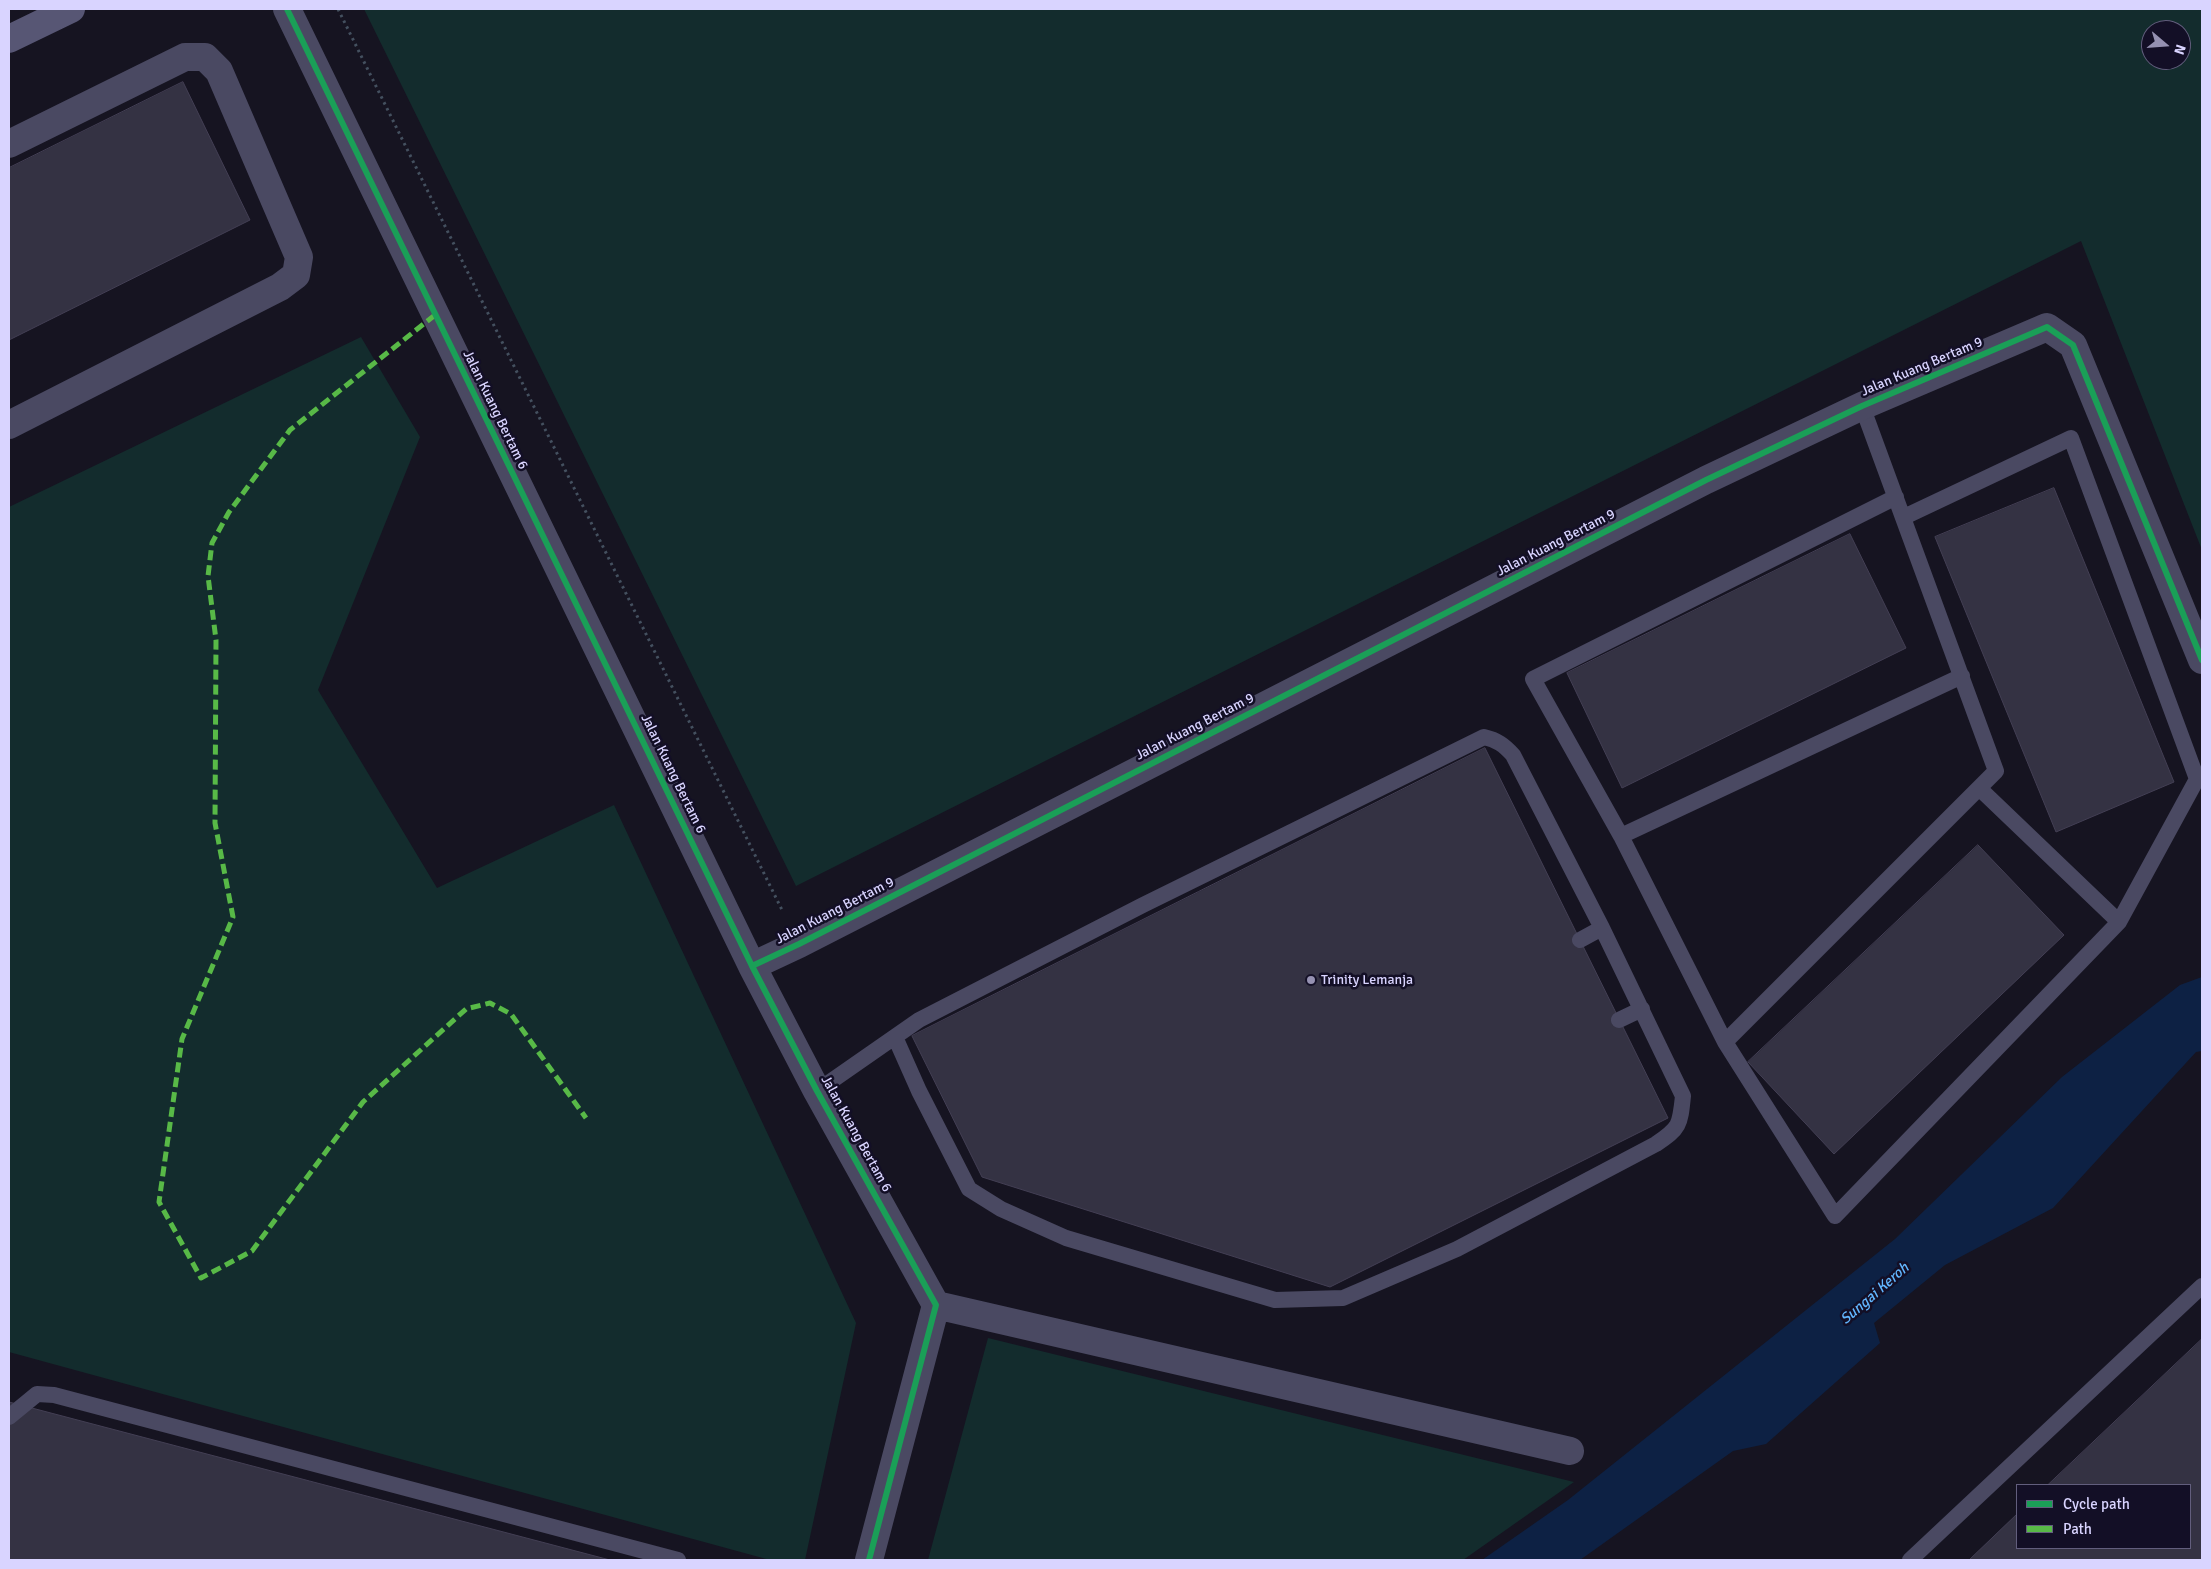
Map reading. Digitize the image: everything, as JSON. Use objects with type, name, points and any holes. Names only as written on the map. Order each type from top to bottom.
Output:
[{"type":"street","points":[[9,38],[71,9]]},
{"type":"street","name":"Jalan Kuang Bertam 6","points":[[286,9],[752,966],[817,1091],[936,1305]]},
{"type":"street","points":[[9,144],[185,57],[205,57],[219,71],[299,257],[296,275],[280,287],[9,425]]},
{"type":"street","name":"Jalan Kuang Bertam 9","points":[[752,966],[799,944],[1706,480],[1862,406],[2047,327],[2073,345],[2202,660]]},
{"type":"street","points":[[869,1560],[936,1305],[1570,1451]]},
{"type":"lane","points":[[1725,1042],[1996,771],[1862,406]]},
{"type":"lane","points":[[1896,497],[1533,679],[1621,836],[1725,1042],[1835,1216],[2119,922],[2197,779],[2071,438],[1904,517]]},
{"type":"lane","points":[[1621,836],[1962,676]]},
{"type":"lane","points":[[817,1091],[895,1036],[919,1020],[1143,905],[1484,737],[1494,739],[1504,745],[1513,755],[1602,928],[1683,1096],[1680,1120],[1673,1132],[1656,1144],[1457,1249],[1343,1298],[1275,1300],[1066,1238],[1001,1208],[968,1189],[919,1091],[895,1036]]},
{"type":"lane","points":[[1979,788],[2119,922]]},
{"type":"lane","points":[[1580,940],[1602,928]]},
{"type":"lane","points":[[1619,1020],[1642,1009]]},
{"type":"lane","points":[[1910,1560],[2202,1286]]},
{"type":"lane","points":[[9,1417],[37,1394],[54,1395],[678,1560]]},
{"type":"path","points":[[338,9],[799,944]]},
{"type":"green space","points":[[364,9],[2202,9],[2202,550],[2081,241],[796,886]]},
{"type":"green space","points":[[361,337],[420,437],[318,690],[437,888],[614,805],[856,1323],[805,1560],[770,1560],[9,1352],[9,507]]},
{"type":"green space","points":[[988,1338],[1574,1482],[1463,1560],[928,1560]]},
{"type":"water","name":"Sungai Keroh","points":[[2202,977],[2202,1051],[2196,1052],[2053,1208],[1945,1265],[1874,1323],[1880,1343],[1766,1444],[1733,1451],[1580,1560],[1482,1560],[1568,1500],[1895,1239],[2062,1077],[2180,985]]},
{"type":"building","points":[[183,82],[250,220],[9,340],[9,168]]},
{"type":"building","points":[[2054,488],[2174,782],[2056,832],[1935,537]]},
{"type":"building","points":[[1850,534],[1906,648],[1622,788],[1567,673]]},
{"type":"building","name":"Trinity Lemanja","points":[[1485,748],[1668,1118],[1330,1287],[982,1177],[912,1036]]},
{"type":"building","points":[[1978,845],[2064,935],[1834,1154],[1748,1062]]},
{"type":"building","points":[[2202,1339],[2202,1560],[1969,1560],[2016,1515],[2016,1549],[2191,1549],[2191,1484],[2049,1484]]},
{"type":"building","points":[[9,1402],[610,1560],[9,1560]]},
{"type":"marked path","points":[[435,315],[290,430],[229,512],[212,543],[208,576],[216,640],[215,823],[233,917],[182,1039],[159,1202],[201,1278],[252,1251],[363,1102],[466,1009],[490,1003],[511,1014],[586,1118]]},
{"type":"cycle path","points":[[287,9],[752,966],[817,1091],[936,1305],[869,1560]]},
{"type":"cycle path","points":[[752,966],[799,944],[1706,480],[1862,406],[2047,327],[2073,345],[2202,660]]},
{"type":"place","name":"Trinity Lemanja","points":[[1311,980]]}]
